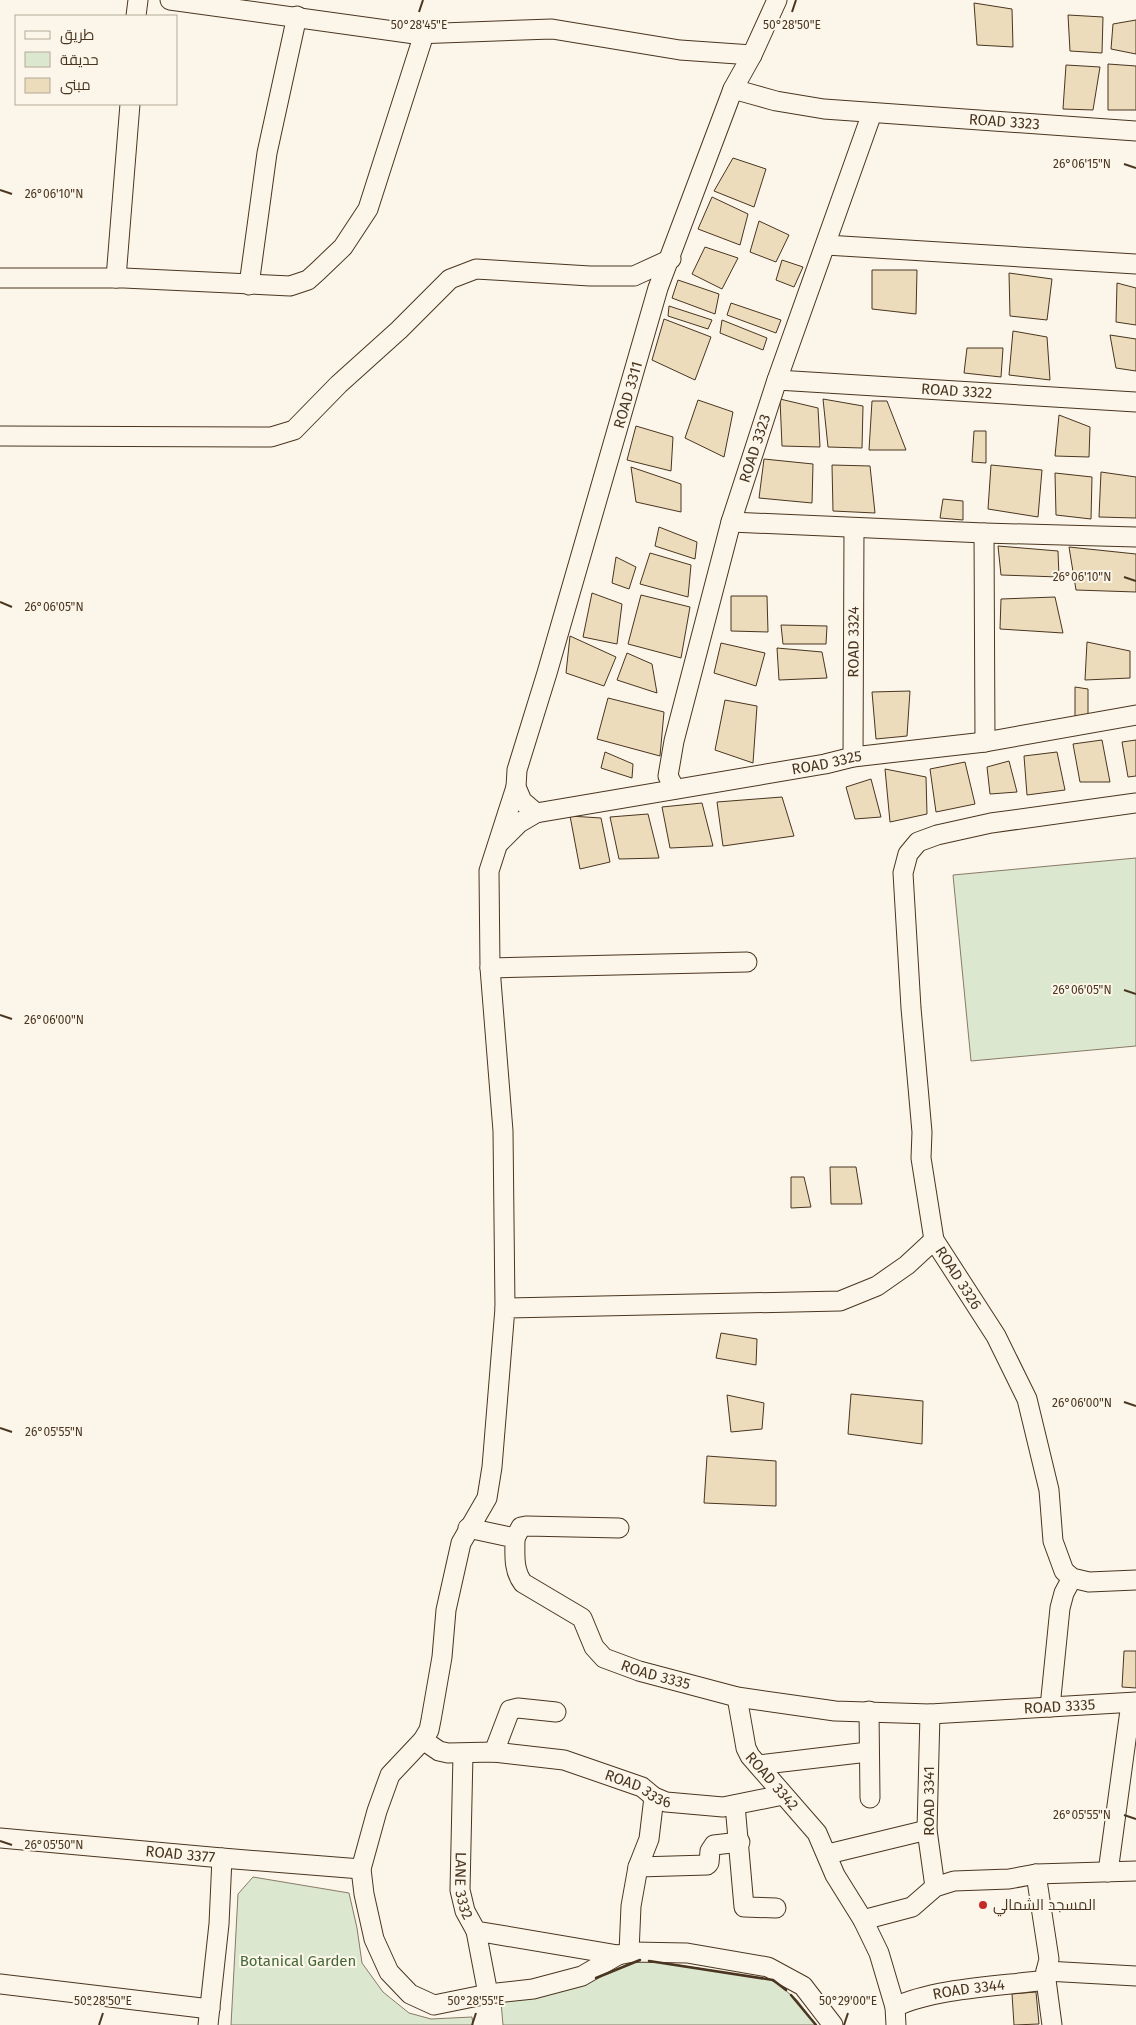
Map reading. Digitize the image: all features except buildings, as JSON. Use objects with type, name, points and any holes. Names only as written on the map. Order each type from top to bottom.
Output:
[{"type":"street","points":[[136,15],[138,0]]},
{"type":"street","points":[[170,0],[424,34],[552,29],[680,50],[752,55]]},
{"type":"street","name":"ROAD 3311","points":[[423,1740],[431,1720],[442,1657],[446,1610],[461,1543],[487,1498],[491,1475],[505,1308],[503,1131],[490,968],[489,871],[494,851],[525,801],[518,770],[658,288],[671,259],[733,89],[752,55],[777,0]]},
{"type":"street","points":[[249,285],[267,153],[297,16]]},
{"type":"street","points":[[0,278],[116,278],[290,286],[308,280],[342,247],[368,209],[424,34]]},
{"type":"street","name":"ROAD 3323","points":[[733,89],[776,101],[824,110],[1136,131]]},
{"type":"street","points":[[116,278],[130,105]]},
{"type":"street","name":"ROAD 3323","points":[[675,790],[668,776],[674,741],[731,522],[778,380],[872,114]]},
{"type":"street","points":[[826,245],[1136,264]]},
{"type":"street","points":[[0,436],[271,437],[294,430],[339,384],[400,330],[450,279],[476,269],[590,276],[634,276],[671,259]]},
{"type":"street","name":"ROAD 3322","points":[[778,380],[1136,402]]},
{"type":"street","points":[[731,522],[984,533],[1136,537]]},
{"type":"street","name":"ROAD 3324","points":[[853,757],[854,528]]},
{"type":"street","points":[[984,533],[985,742]]},
{"type":"street","name":"ROAD 3325","points":[[525,801],[675,790],[825,764],[853,757],[985,742],[1136,715]]},
{"type":"street","points":[[494,851],[505,835],[519,822],[525,801]]},
{"type":"street","name":"ROAD 3326","points":[[1080,1580],[1064,1571],[1053,1541],[1049,1490],[1027,1399],[996,1336],[934,1240],[921,1158],[922,1132],[911,1008],[903,872],[908,854],[918,842],[937,835],[991,823],[1136,803]]},
{"type":"street","points":[[490,968],[747,962]]},
{"type":"street","points":[[505,1308],[840,1301],[877,1286],[907,1264],[934,1240]]},
{"type":"street","points":[[468,1528],[515,1538],[518,1530],[526,1526],[619,1528]]},
{"type":"street","name":"ROAD 3335","points":[[515,1538],[517,1576],[523,1583],[582,1618],[594,1647],[604,1658],[640,1671],[737,1697],[835,1711],[930,1714],[1133,1703],[1108,1872]]},
{"type":"street","points":[[1050,1707],[1060,1608],[1064,1593],[1080,1580],[1136,1580]]},
{"type":"street","name":"ROAD 3342","points":[[737,1697],[746,1748],[750,1756],[817,1834],[828,1854],[836,1875],[863,1920],[879,1953],[895,2016]]},
{"type":"street","points":[[494,1752],[510,1710],[518,1708],[556,1712]]},
{"type":"street","points":[[869,1711],[870,1798]]},
{"type":"street","name":"ROAD 3341","points":[[930,1714],[927,1830],[935,1887]]},
{"type":"street","points":[[423,1740],[390,1775],[377,1811],[361,1869],[364,1894],[374,1939],[389,1972],[410,1994],[434,2005],[488,1994],[533,1989],[582,1976],[626,1954],[687,1953],[768,1967],[803,1986],[833,2025]]},
{"type":"street","name":"ROAD 3336","points":[[423,1740],[439,1751],[462,1754],[494,1752],[564,1760],[642,1787],[654,1797],[666,1802],[709,1807],[736,1805],[783,1795]]},
{"type":"street","points":[[758,1765],[868,1752]]},
{"type":"street","name":"LANE 3332","points":[[462,1754],[460,1890],[465,1911],[476,1931],[590,1951],[626,1954]]},
{"type":"street","points":[[626,1954],[629,1952],[631,1906],[638,1868],[649,1839],[654,1797]]},
{"type":"street","points":[[736,1805],[744,1907],[776,1908]]},
{"type":"street","points":[[828,1854],[927,1830]]},
{"type":"street","name":"ROAD 3377","points":[[0,1838],[361,1869]]},
{"type":"street","points":[[638,1868],[707,1865],[709,1863],[710,1851],[714,1846],[740,1842]]},
{"type":"street","points":[[0,1984],[209,2017],[219,1924],[222,1858]]},
{"type":"street","points":[[863,1920],[912,1907],[935,1887],[954,1881],[1009,1879],[1036,1874],[1136,1872]]},
{"type":"street","points":[[1036,1874],[1049,1959],[1046,1976],[1052,2025]]},
{"type":"street","points":[[476,1931],[488,1994]]},
{"type":"street","name":"ROAD 3344","points":[[895,2016],[904,2002],[948,1992],[1046,1976],[1136,1976]]},
{"type":"green space","points":[[1136,858],[1136,1046],[971,1061],[953,875]]},
{"type":"green space","name":"Botanical Garden","points":[[253,1877],[349,1893],[362,1963],[383,1992],[409,2013],[431,2019],[472,2017],[473,2025],[231,2025],[238,1894]]},
{"type":"green space","points":[[640,1959],[773,1980],[797,2000],[816,2025],[503,2025],[501,2002],[583,1984]]},
{"type":"wall","points":[[596,1978],[640,1960]]},
{"type":"wall","points":[[649,1961],[773,1980],[786,1990]]},
{"type":"wall","points":[[791,1995],[816,2025]]},
{"type":"place","name":"المسجد الشمالي","points":[[983,1905]]}]
